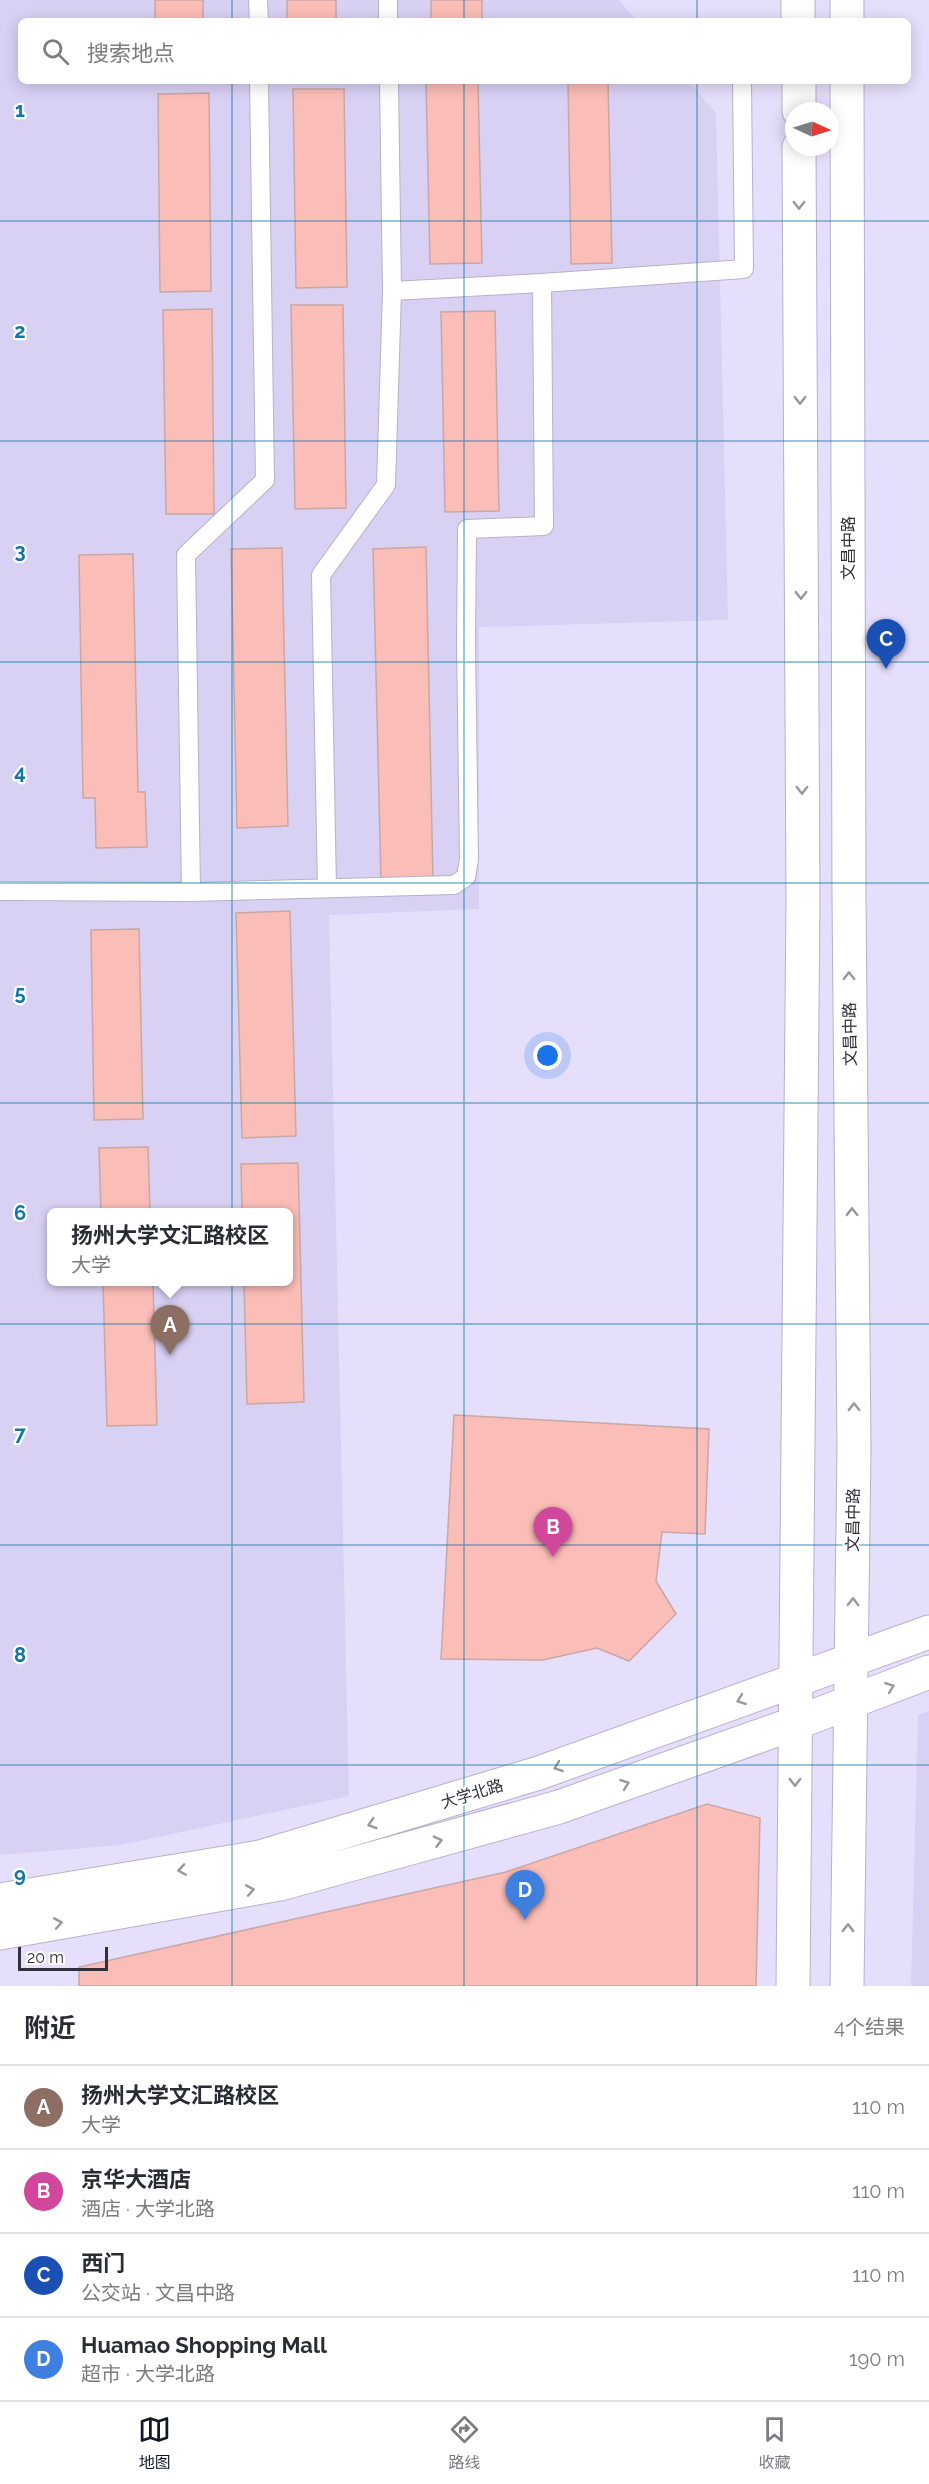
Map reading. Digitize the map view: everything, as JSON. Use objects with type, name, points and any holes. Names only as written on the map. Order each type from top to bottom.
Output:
[{"type":"main road","points":[[798,0],[798,18]]},
{"type":"main road","points":[[847,0],[847,18]]},
{"type":"main road","points":[[799,84],[799,102]]},
{"type":"main road","name":"文昌中路","points":[[847,84],[849,899],[854,1448],[847,1986]]},
{"type":"main road","points":[[794,1986],[803,900],[799,156]]},
{"type":"main road","name":"大学北路","points":[[0,1900],[260,1857],[539,1773],[929,1632]]},
{"type":"main road","points":[[0,1933],[280,1884],[559,1807],[796,1723],[929,1672]]},
{"type":"lane","points":[[258,0],[258,18]]},
{"type":"lane","points":[[388,0],[388,18]]},
{"type":"lane","points":[[191,892],[186,555],[265,480],[259,84]]},
{"type":"lane","points":[[327,888],[321,575],[386,485],[392,291],[389,84]]},
{"type":"lane","points":[[392,291],[744,269],[742,84]]},
{"type":"lane","points":[[0,891],[191,892],[454,885],[466,877],[469,859],[467,529],[544,526],[542,283]]},
{"type":"shaded area","points":[[0,0],[619,0],[634,18],[18,18],[18,84],[691,84],[716,113],[728,620],[479,627],[479,909],[329,915],[349,1796],[121,1845],[0,1855]]},
{"type":"shaded area","points":[[929,1711],[929,1986],[911,1986],[918,1715]]},
{"type":"building","points":[[155,0],[203,0],[203,18],[155,18]]},
{"type":"building","points":[[287,0],[336,0],[336,18],[287,18]]},
{"type":"building","points":[[431,0],[482,0],[482,18],[431,18]]},
{"type":"building","points":[[426,84],[478,84],[482,263],[430,264]]},
{"type":"building","points":[[568,84],[608,84],[612,263],[571,264]]},
{"type":"building","points":[[293,89],[344,89],[347,287],[296,288]]},
{"type":"building","points":[[209,93],[211,291],[160,292],[158,94]]},
{"type":"building","points":[[291,305],[343,305],[346,508],[295,509]]},
{"type":"building","points":[[212,309],[214,514],[166,514],[163,310]]},
{"type":"building","points":[[495,311],[499,511],[445,512],[441,312]]},
{"type":"building","points":[[426,547],[433,880],[381,881],[373,549]]},
{"type":"building","points":[[282,548],[288,826],[237,828],[231,549]]},
{"type":"building","points":[[133,554],[138,792],[145,792],[147,847],[96,848],[95,798],[83,798],[79,555]]},
{"type":"building","points":[[290,911],[296,1136],[242,1138],[236,913]]},
{"type":"building","points":[[139,929],[143,1119],[94,1120],[91,930]]},
{"type":"building","points":[[148,1147],[150,1208],[101,1208],[99,1148]]},
{"type":"building","points":[[298,1163],[304,1402],[247,1404],[244,1286],[293,1286],[293,1208],[242,1208],[241,1164]]},
{"type":"building","points":[[103,1286],[153,1286],[157,1425],[107,1426]]},
{"type":"building","points":[[454,1415],[709,1429],[705,1534],[662,1532],[656,1581],[676,1614],[629,1661],[597,1648],[543,1660],[441,1659]]},
{"type":"building","points":[[707,1804],[760,1818],[756,1986],[79,1986],[79,1967],[506,1872]]},
{"type":"place","name":"西门","points":[[886,669]]},
{"type":"place","name":"扬州大学文汇路校区","points":[[170,1355]]},
{"type":"place","name":"京华大酒店","points":[[553,1557]]},
{"type":"place","name":"Huamao Shopping Mall","points":[[525,1920]]}]
